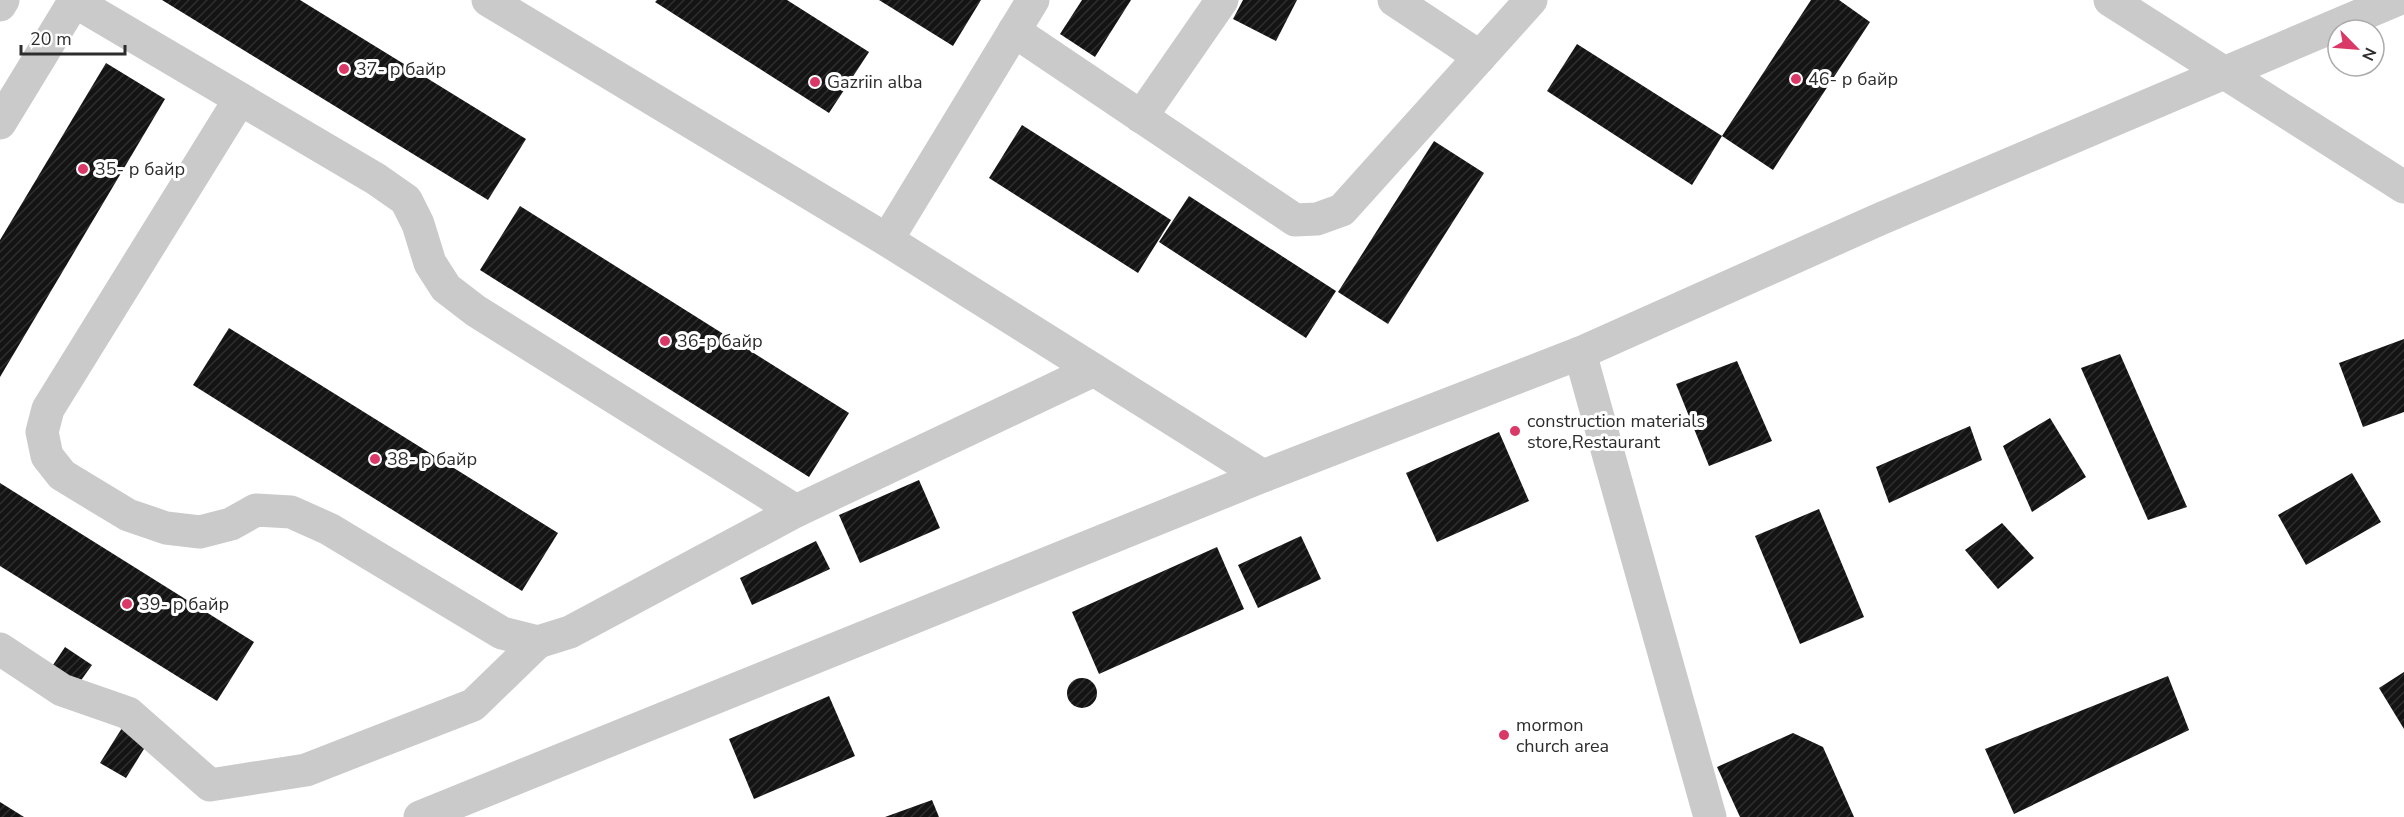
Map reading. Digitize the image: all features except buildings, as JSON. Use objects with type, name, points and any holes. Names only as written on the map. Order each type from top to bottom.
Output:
[{"type":"street","points":[[0,5],[3,0]]},
{"type":"street","points":[[488,0],[887,240],[1263,476]]},
{"type":"street","points":[[887,240],[1032,0]]},
{"type":"street","points":[[1141,117],[1222,0]]},
{"type":"street","points":[[1394,0],[1480,57]]},
{"type":"street","points":[[1014,31],[1295,220],[1317,219],[1342,210],[1531,0]]},
{"type":"street","points":[[2110,0],[2225,71],[2404,187]]},
{"type":"street","points":[[420,817],[1263,476],[1580,353],[1880,219],[2396,0]]},
{"type":"street","points":[[0,123],[74,1],[376,179],[406,200],[418,224],[430,262],[446,288],[476,311],[796,511]]},
{"type":"street","points":[[240,99],[48,409],[42,432],[47,456],[62,475],[128,515],[166,528],[200,532],[231,524],[256,510],[291,512],[330,529],[502,633],[538,642]]},
{"type":"street","points":[[1580,353],[1710,817]]},
{"type":"street","points":[[0,649],[62,690],[128,712],[210,785],[306,770],[473,705],[538,642],[570,632],[796,511],[1094,370]]},
{"type":"place","name":"37- р байр","points":[[344,69]]},
{"type":"place","name":"46- р байр","points":[[1796,79]]},
{"type":"place","name":"Gazriin alba","points":[[815,82]]},
{"type":"place","name":"35- р байр","points":[[83,169]]},
{"type":"place","name":"36-р байр","points":[[665,341]]},
{"type":"place","name":"construction materials store,Restaurant","points":[[1515,431]]},
{"type":"place","name":"38- р байр","points":[[375,459]]},
{"type":"place","name":"39- р байр","points":[[127,604]]},
{"type":"place","name":"mormon church area","points":[[1504,735]]}]
